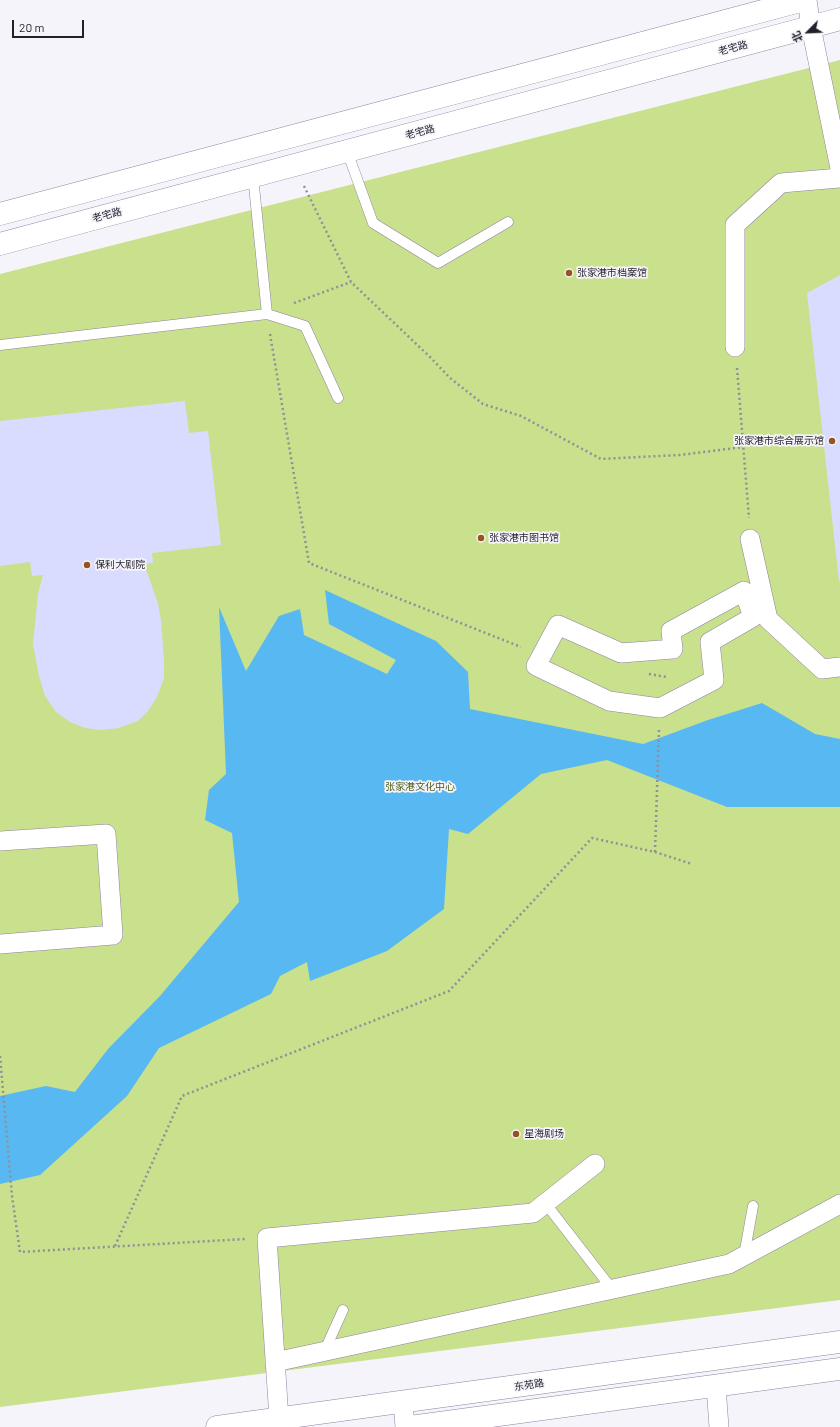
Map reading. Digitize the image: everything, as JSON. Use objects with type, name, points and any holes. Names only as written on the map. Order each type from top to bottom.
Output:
[{"type":"street","points":[[0,214],[804,0]]},
{"type":"street","points":[[807,0],[811,27],[840,168]]},
{"type":"street","name":"老宅路","points":[[0,244],[840,19]]},
{"type":"street","points":[[735,347],[735,225],[781,182],[840,178]]},
{"type":"street","points":[[750,539],[768,619],[822,668],[840,667]]},
{"type":"street","points":[[744,591],[753,617],[710,642],[714,680],[660,708],[609,701],[536,666],[558,625],[621,653],[673,649],[671,631],[744,591]]},
{"type":"street","points":[[0,841],[106,834],[113,935],[0,944]]},
{"type":"street","points":[[279,1418],[268,1238],[533,1214],[595,1164]]},
{"type":"street","points":[[275,1362],[729,1264],[840,1204]]},
{"type":"street","name":"东苑路","points":[[217,1427],[840,1342]]},
{"type":"street","points":[[410,1427],[840,1369]]},
{"type":"street","points":[[716,1386],[719,1427]]},
{"type":"street","points":[[403,1402],[405,1427]]},
{"type":"lane","points":[[347,151],[373,223],[438,263],[508,222]]},
{"type":"lane","points":[[253,176],[267,314]]},
{"type":"lane","points":[[0,345],[267,314],[305,326],[338,398]]},
{"type":"lane","points":[[546,1204],[612,1290]]},
{"type":"lane","points":[[744,1256],[753,1206]]},
{"type":"lane","points":[[324,1352],[343,1310]]},
{"type":"path","points":[[294,165],[351,282],[450,378],[483,404],[521,416],[602,459],[680,455],[743,447]]},
{"type":"path","points":[[351,282],[267,314],[309,563],[542,655]]},
{"type":"path","points":[[735,347],[750,539]]},
{"type":"path","points":[[655,852],[660,708]]},
{"type":"path","points":[[115,1246],[182,1096],[449,991],[592,838],[655,852],[692,864]]},
{"type":"path","points":[[0,1056],[12,1196],[20,1252],[268,1238]]},
{"type":"green space","name":"张家港文化中心","points":[[840,60],[840,1300],[0,1407],[0,274]]},
{"type":"water","points":[[325,590],[436,641],[468,672],[470,709],[643,744],[708,720],[762,703],[815,734],[840,739],[840,807],[727,807],[607,760],[541,774],[468,834],[449,829],[444,909],[387,951],[310,981],[307,962],[280,976],[271,994],[159,1048],[127,1096],[40,1175],[0,1184],[0,1096],[46,1086],[75,1092],[108,1049],[160,996],[239,902],[232,833],[205,820],[209,790],[226,774],[219,607],[246,671],[279,616],[300,609],[304,635],[387,674],[396,660],[329,624]]},
{"type":"building","name":"张家港市综合展示馆","points":[[840,275],[840,581],[839,581],[807,293]]},
{"type":"building","name":"保利大剧院","points":[[185,401],[189,433],[208,431],[221,545],[152,553],[153,563],[144,564],[158,603],[161,620],[164,678],[157,697],[148,711],[138,721],[119,728],[101,730],[85,728],[70,722],[56,712],[45,696],[39,676],[33,644],[38,594],[43,575],[32,576],[30,562],[0,566],[0,421]]},
{"type":"place","name":"张家港市档案馆","points":[[569,273]]},
{"type":"place","name":"张家港市综合展示馆","points":[[832,441]]},
{"type":"place","name":"张家港市图书馆","points":[[481,538]]},
{"type":"place","name":"保利大剧院","points":[[87,565]]},
{"type":"place","name":"星海剧场","points":[[516,1134]]}]
